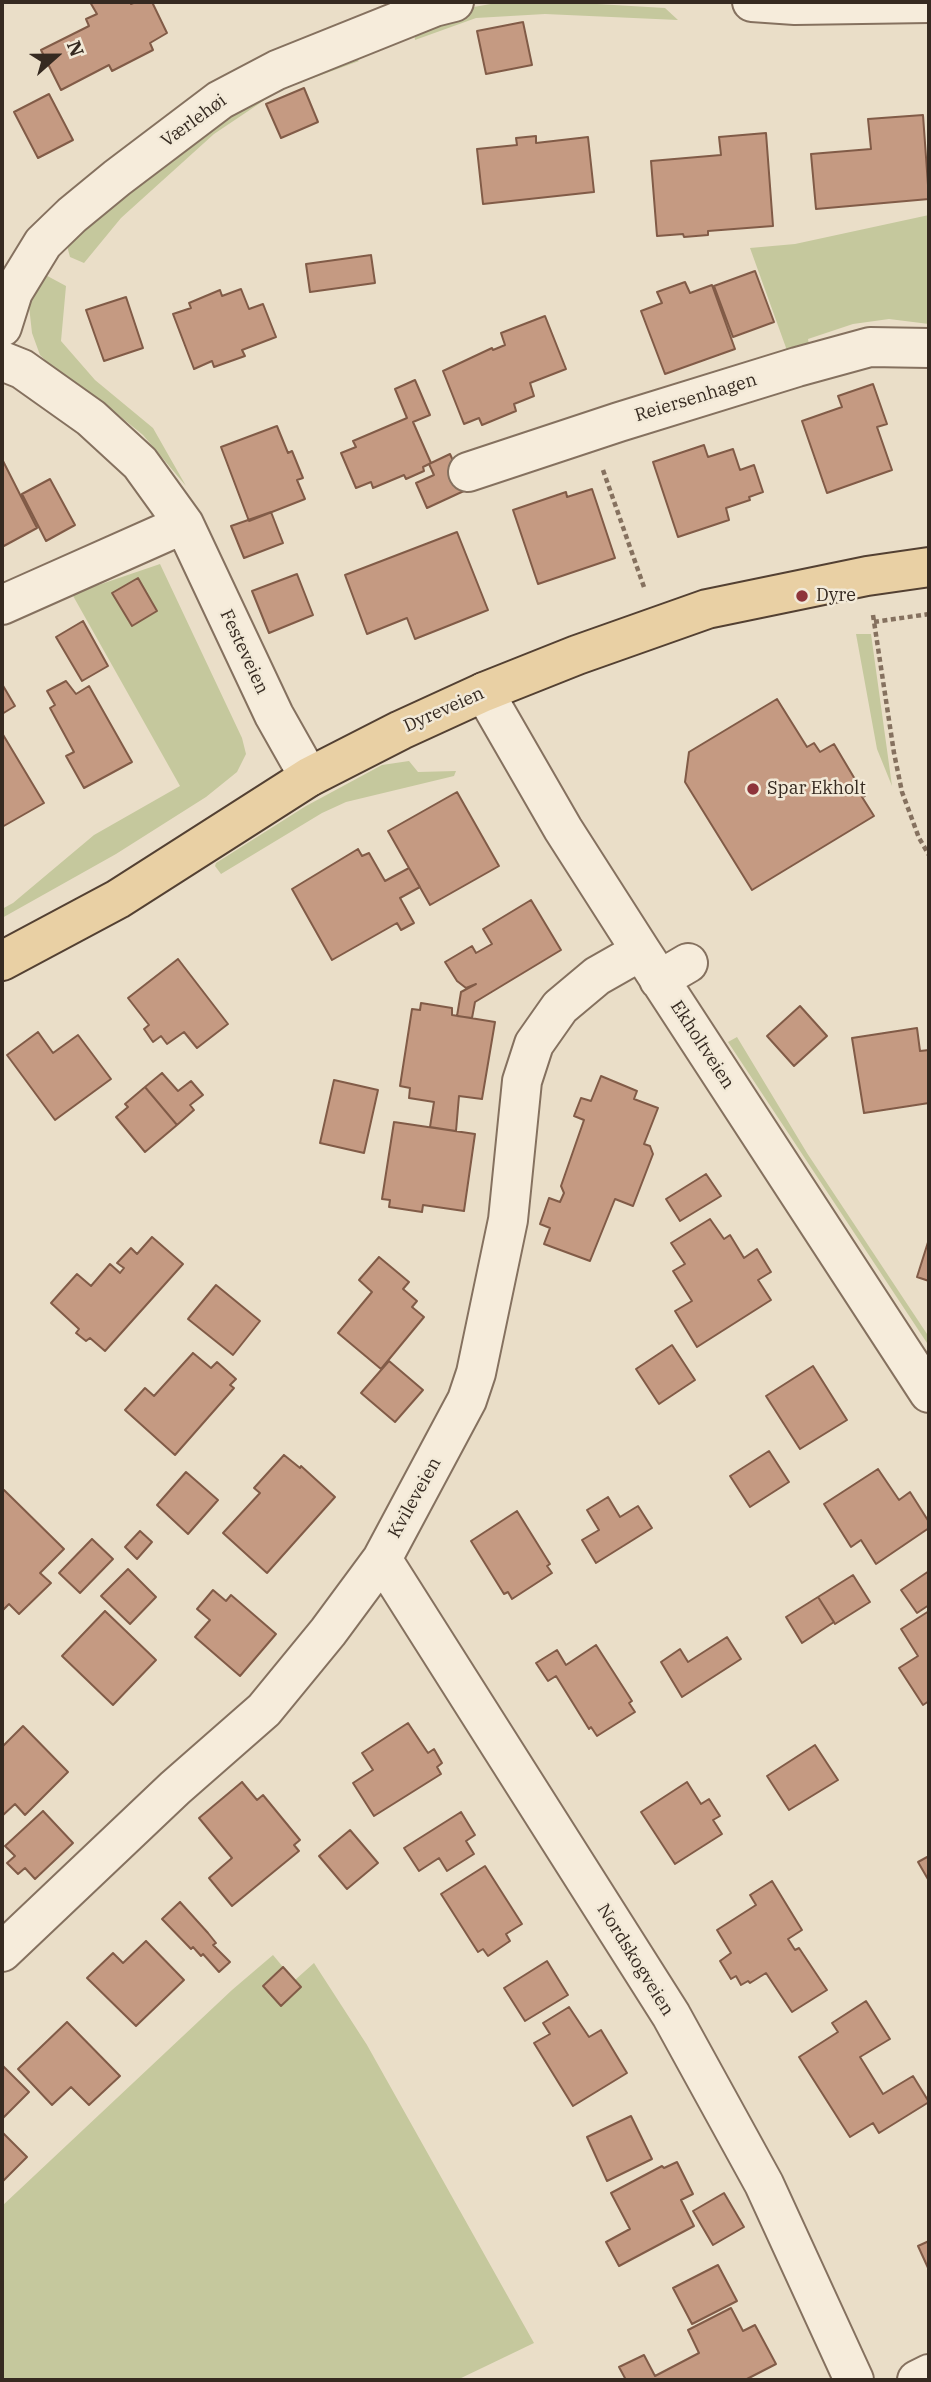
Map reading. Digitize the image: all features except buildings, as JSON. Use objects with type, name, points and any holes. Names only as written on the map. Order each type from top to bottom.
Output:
[{"type":"main road","name":"Dyreveien","points":[[2,961],[118,900],[309,777],[484,692],[577,655],[707,609],[867,576],[929,567]]},
{"type":"street","name":"Værlehøi","points":[[2,327],[13,292],[43,243],[117,178],[220,100],[278,70],[434,7],[454,2]]},
{"type":"street","points":[[752,2],[795,5],[929,3]]},
{"type":"street","name":"Reiersenhagen","points":[[468,472],[797,367],[870,347],[929,348]]},
{"type":"street","name":"Festeveien","points":[[2,361],[22,369],[91,418],[140,463],[184,524],[274,715],[309,777]]},
{"type":"street","points":[[2,605],[184,524]]},
{"type":"street","name":"Ekholtveien","points":[[484,692],[563,829],[662,965],[929,1393]]},
{"type":"street","name":"Kvileveien","points":[[2,1952],[175,1788],[264,1710],[328,1632],[382,1559],[467,1400],[476,1373],[509,1220],[522,1082],[534,1044],[561,1007],[597,976],[662,965]]},
{"type":"street","name":"Nordskogveien","points":[[382,1559],[671,2015],[764,2184],[853,2380]]},
{"type":"street","points":[[917,2380],[929,2374]]},
{"type":"path","points":[[590,432],[647,595]]},
{"type":"path","points":[[867,576],[902,792],[919,838],[929,855]]},
{"type":"path","points":[[874,622],[929,614]]},
{"type":"green space","points":[[502,2],[563,2],[665,8],[678,20],[545,14],[476,18],[415,40],[414,30],[468,8]]},
{"type":"green space","points":[[348,53],[359,61],[278,91],[214,134],[121,218],[84,263],[70,257],[66,242],[203,127]]},
{"type":"green space","points":[[929,215],[929,324],[889,319],[853,324],[808,339],[810,349],[789,356],[750,248],[795,244]]},
{"type":"green space","points":[[40,272],[66,286],[61,341],[95,380],[153,428],[186,486],[143,435],[111,409],[62,377],[40,355],[32,333],[28,297]]},
{"type":"green space","points":[[160,564],[242,738],[246,754],[237,772],[206,797],[116,854],[2,918],[2,909],[13,903],[94,835],[180,786],[72,594]]},
{"type":"green space","points":[[856,634],[871,634],[892,786],[877,749]]},
{"type":"green space","points":[[409,761],[418,772],[456,771],[454,776],[346,802],[322,813],[221,874],[215,866],[306,806],[382,765]]},
{"type":"green space","points":[[737,1037],[807,1153],[929,1337],[929,1346],[728,1042]]},
{"type":"green space","points":[[273,1955],[283,1967],[263,1987],[281,2005],[301,1987],[295,1980],[314,1963],[367,2045],[534,2343],[457,2380],[2,2380],[2,2206],[232,1990]]},
{"type":"place","name":"Dyre","points":[[802,596]]},
{"type":"place","name":"Spar Ekholt","points":[[753,789]]}]
